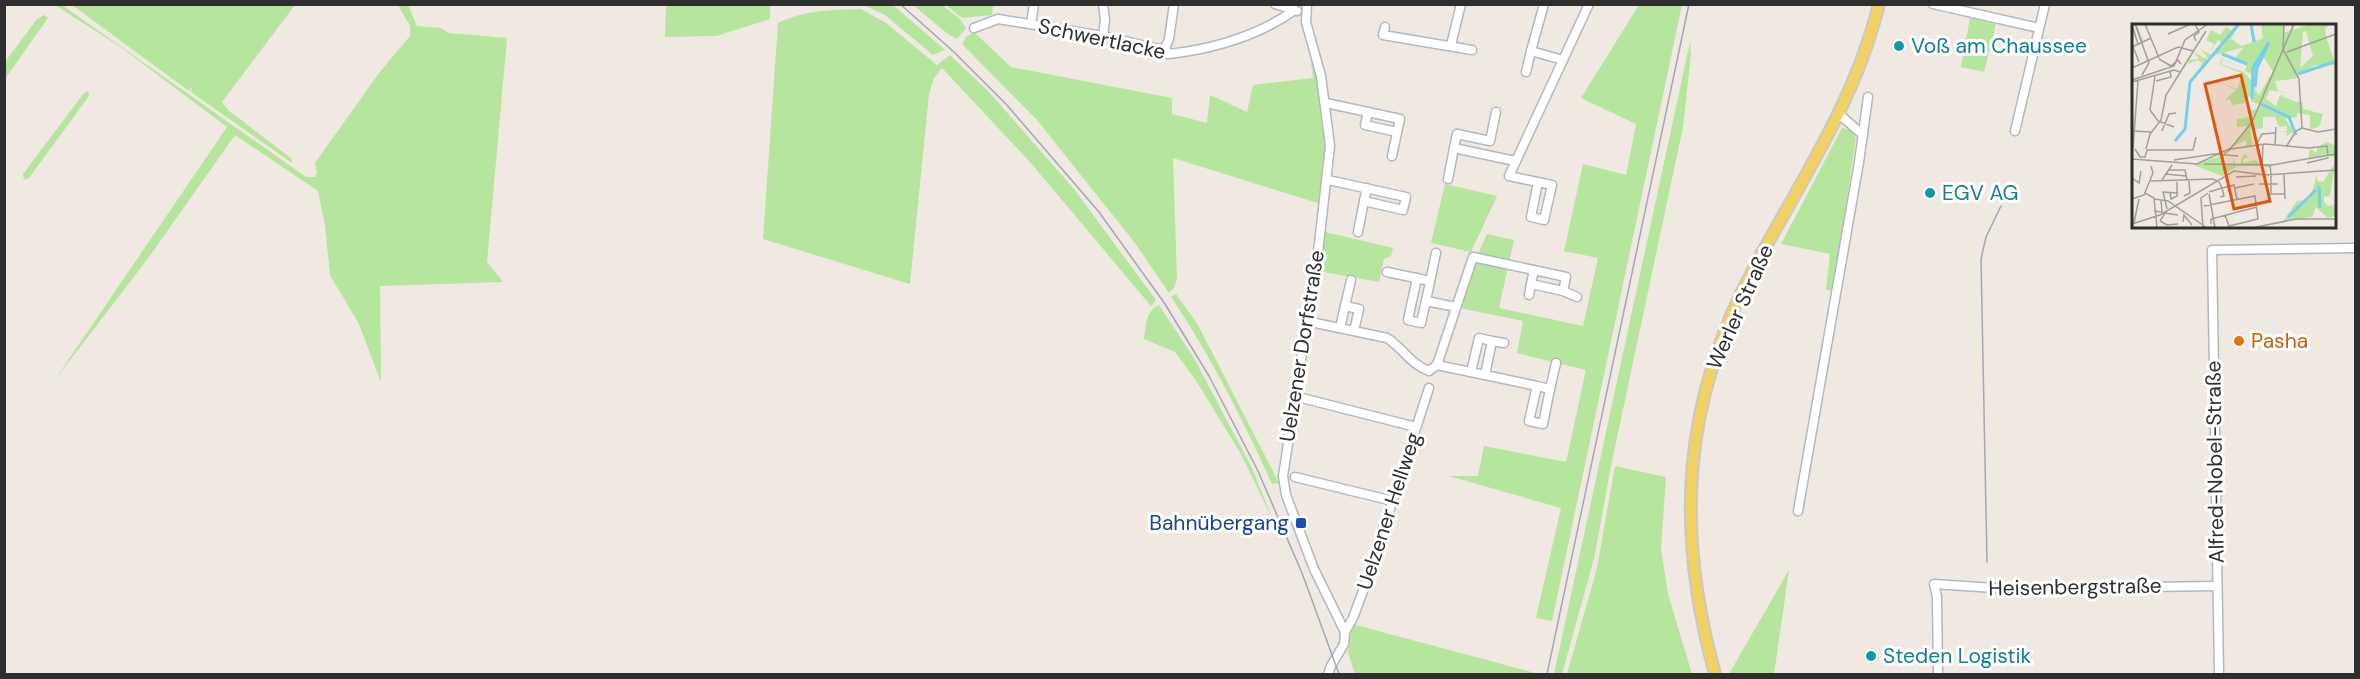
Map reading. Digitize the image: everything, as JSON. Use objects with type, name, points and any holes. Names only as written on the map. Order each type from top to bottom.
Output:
[{"type":"main road","points":[[1839,114],[1864,53],[1879,4]]},
{"type":"main road","name":"Werler Straße","points":[[1716,675],[1697,592],[1690,526],[1690,494],[1697,426],[1709,377],[1726,328],[1754,268],[1839,114]]},
{"type":"street","points":[[1031,24],[1034,4]]},
{"type":"street","points":[[1102,36],[1105,20],[1103,4]]},
{"type":"street","points":[[1165,48],[1169,39],[1174,4]]},
{"type":"street","points":[[1275,4],[1294,10],[1307,9]]},
{"type":"street","points":[[1451,45],[1461,4]]},
{"type":"street","points":[[1526,72],[1544,4]]},
{"type":"street","points":[[1538,182],[1509,176],[1589,4]]},
{"type":"street","points":[[1933,4],[2040,28]]},
{"type":"street","points":[[2015,131],[2045,4]]},
{"type":"street","name":"Uelzener Dorfstraße","points":[[1307,9],[1308,30],[1319,63],[1326,103],[1330,146],[1328,180],[1284,460],[1283,483],[1314,569],[1345,632]]},
{"type":"street","name":"Schwertlacke","points":[[974,28],[998,19],[1102,36],[1158,49],[1165,48],[1168,54],[1219,46],[1275,24],[1294,10]]},
{"type":"street","points":[[1383,34],[1472,50]]},
{"type":"street","points":[[1531,51],[1563,60]]},
{"type":"street","points":[[1798,511],[1868,97]]},
{"type":"street","points":[[1326,103],[1400,119],[1392,156]]},
{"type":"street","points":[[1368,112],[1365,125],[1397,132]]},
{"type":"street","points":[[1487,155],[1496,112]]},
{"type":"street","points":[[1839,114],[1863,135]]},
{"type":"street","points":[[1448,179],[1457,134],[1490,141]]},
{"type":"street","points":[[1454,148],[1515,161]]},
{"type":"street","points":[[1328,180],[1406,197],[1404,210],[1364,201]]},
{"type":"street","points":[[1358,232],[1367,188]]},
{"type":"street","name":"Alfred-Nobel-Straße","points":[[2219,675],[2212,250],[2355,248]]},
{"type":"street","points":[[1418,278],[1408,320],[1421,323],[1436,253]]},
{"type":"street","points":[[1306,321],[1387,338],[1397,344],[1408,359],[1429,370],[1437,365],[1473,257],[1566,277],[1563,291]]},
{"type":"street","points":[[1529,295],[1534,270]]},
{"type":"street","points":[[1387,272],[1430,281]]},
{"type":"street","points":[[1340,328],[1351,280]]},
{"type":"street","points":[[1532,284],[1563,291],[1577,297]]},
{"type":"street","points":[[1426,301],[1456,307]]},
{"type":"street","points":[[1345,306],[1359,309],[1354,331]]},
{"type":"street","points":[[1471,372],[1479,338],[1504,343]]},
{"type":"street","points":[[1485,375],[1492,341]]},
{"type":"street","points":[[1537,386],[1529,421],[1543,424],[1556,363]]},
{"type":"street","points":[[1437,365],[1550,389]]},
{"type":"street","name":"Uelzener Hellweg","points":[[1345,632],[1353,618],[1363,590],[1429,388]]},
{"type":"street","points":[[1294,396],[1416,428]]},
{"type":"street","points":[[1295,477],[1393,501]]},
{"type":"street","name":"Heisenbergstraße","points":[[1938,675],[1937,597],[1934,584],[2009,589],[2216,586]]},
{"type":"street","points":[[1328,674],[1344,644],[1345,632]]},
{"type":"green space","points":[[55,5],[62,5],[306,177],[315,177],[317,173],[315,163],[379,73],[410,36],[410,26],[398,5],[408,5],[417,26],[441,28],[449,33],[507,38],[487,262],[503,282],[380,286],[381,382],[359,324],[330,275],[325,225],[318,191],[235,135],[149,257],[54,381],[227,127],[122,48]]},
{"type":"green space","points":[[72,5],[295,5],[222,102],[228,110],[292,159],[292,163],[191,92],[192,87],[189,91]]},
{"type":"green space","points":[[666,5],[770,5],[770,19],[716,36],[665,37]]},
{"type":"green space","points":[[864,5],[893,5],[945,50],[933,55],[885,15]]},
{"type":"green space","points":[[913,5],[942,5],[960,19],[966,28],[957,39]]},
{"type":"green space","points":[[946,5],[991,5],[993,6],[992,15],[962,18]]},
{"type":"green space","points":[[1639,5],[1682,5],[1552,621],[1536,618],[1561,508],[1449,476],[1478,476],[1484,446],[1566,462],[1586,370],[1517,353],[1523,321],[1460,308],[1475,261],[1487,234],[1514,240],[1499,308],[1583,326],[1598,258],[1564,251],[1583,164],[1626,175],[1636,124],[1581,98]]},
{"type":"green space","points":[[861,9],[886,23],[937,65],[950,55],[989,92],[1074,189],[1156,300],[1151,306],[1030,162],[942,68],[934,78],[929,94],[910,284],[763,239],[778,23],[808,13]]},
{"type":"green space","points":[[44,15],[48,18],[5,79],[5,62],[37,19]]},
{"type":"green space","points":[[1970,18],[1996,24],[1984,72],[1961,67]]},
{"type":"green space","points":[[974,32],[1011,67],[1172,98],[1172,114],[1207,123],[1210,95],[1247,112],[1253,85],[1313,78],[1311,62],[1319,63],[1329,124],[1324,205],[1173,158],[1177,278],[1174,288],[1169,293],[1135,243],[1037,120],[962,44],[966,37]]},
{"type":"green space","points":[[1690,42],[1691,54],[1683,127],[1611,466],[1594,559],[1562,674],[1554,674]]},
{"type":"green space","points":[[88,91],[89,96],[29,178],[24,180],[23,174],[84,93]]},
{"type":"green space","points":[[1842,128],[1850,130],[1856,138],[1833,291],[1826,290],[1830,254],[1781,244]]},
{"type":"green space","points":[[1445,184],[1497,196],[1471,252],[1431,243]]},
{"type":"green space","points":[[1325,232],[1393,248],[1391,256],[1384,259],[1379,282],[1318,271]]},
{"type":"green space","points":[[1176,294],[1198,325],[1279,483],[1272,484],[1226,389],[1200,342],[1171,297]]},
{"type":"green space","points":[[1159,305],[1194,358],[1252,468],[1273,520],[1241,454],[1195,379],[1175,352],[1144,339],[1149,315]]},
{"type":"green space","points":[[1615,466],[1666,477],[1661,549],[1668,594],[1692,674],[1567,674],[1597,568]]},
{"type":"green space","points":[[1789,570],[1774,674],[1729,674]]},
{"type":"green space","points":[[1352,624],[1539,674],[1355,674],[1348,652]]},
{"type":"railway","points":[[900,4],[954,52],[1006,104],[1099,212],[1165,304],[1209,376],[1258,471],[1302,573],[1339,674]]},
{"type":"railway","points":[[1547,674],[1689,4]]},
{"type":"railway","points":[[1987,562],[1981,259],[1986,237],[2001,206]]},
{"type":"place","name":"Voß am Chaussee","points":[[1899,46]]},
{"type":"place","name":"EGV AG","points":[[1930,193]]},
{"type":"place","name":"Pasha","points":[[2239,341]]},
{"type":"place","name":"Bahnübergang","points":[[1301,523]]},
{"type":"place","name":"Steden Logistik","points":[[1871,656]]}]
